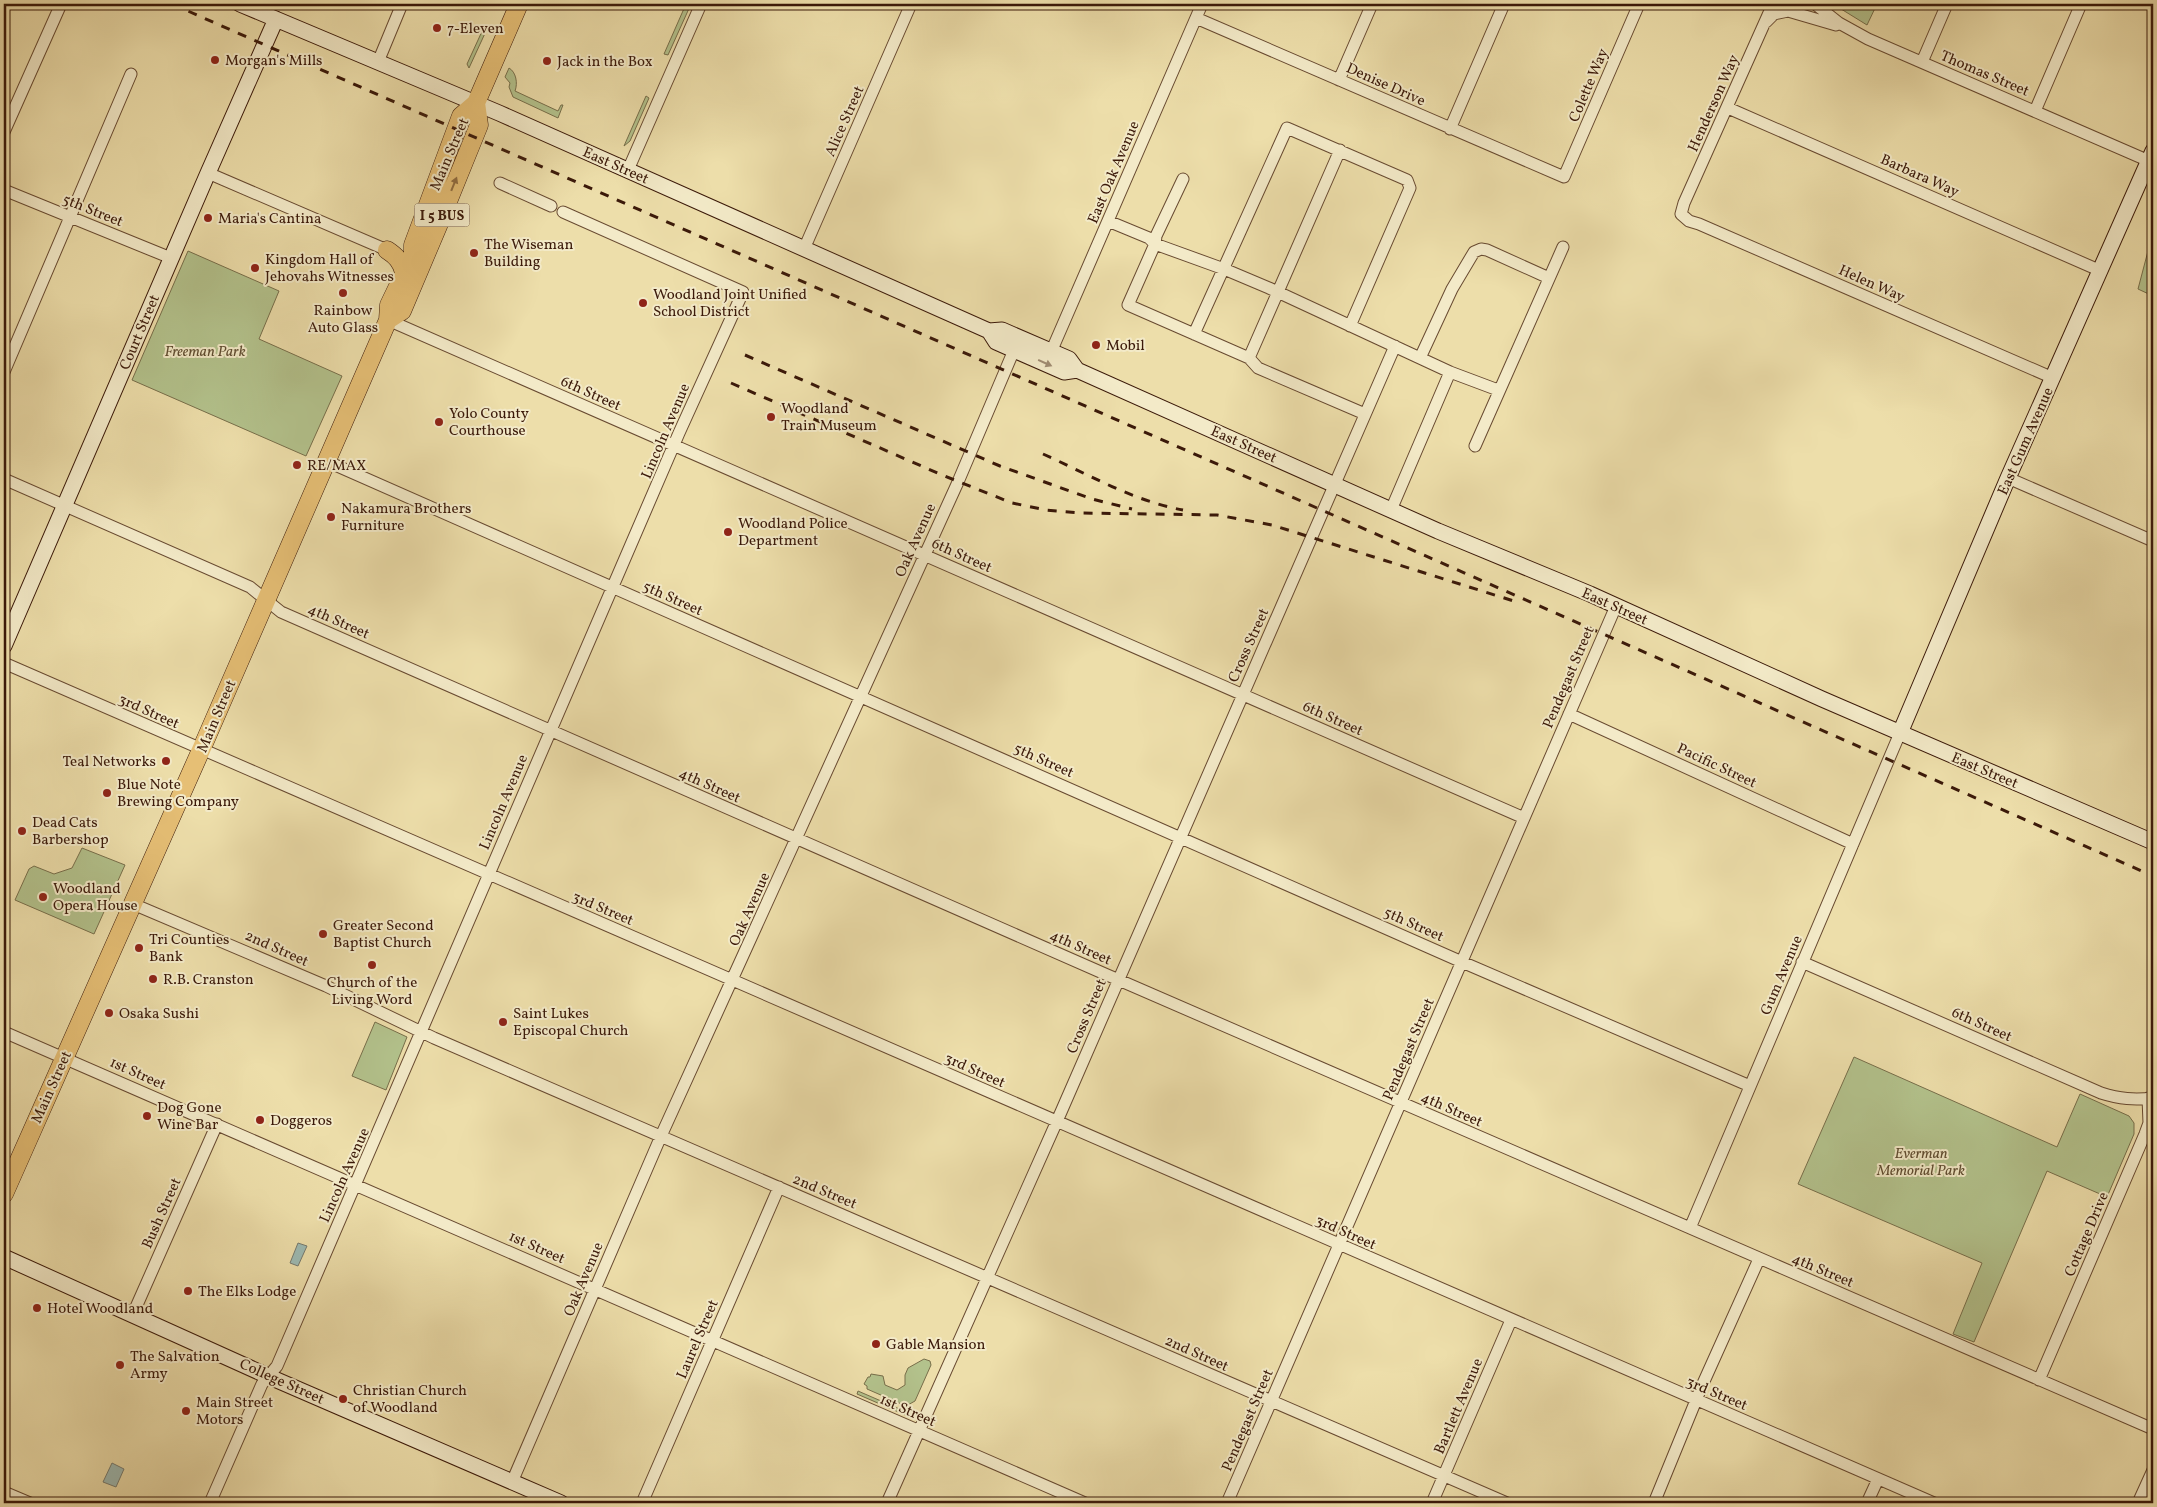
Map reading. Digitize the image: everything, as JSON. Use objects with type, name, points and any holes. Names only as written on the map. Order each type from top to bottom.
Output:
[{"type":"main road","name":"East Street","points":[[240,4],[476,103],[989,331],[1002,330],[1069,360],[1077,370],[1334,485],[1616,606],[1900,733],[2153,842]]},
{"type":"main road","name":"I 5 BUS","points":[[476,103],[519,4]]},
{"type":"main road","name":"Court Street","points":[[4,646],[276,19]]},
{"type":"main road","name":"Main Street","points":[[4,1194],[202,750],[387,322],[389,305],[413,255],[413,245],[461,116],[476,103]]},
{"type":"main road","name":"Main Street","points":[[387,322],[402,311],[479,126],[476,103]]},
{"type":"main road","name":"East Gum Avenue","points":[[1900,733],[2008,478],[2151,156]]},
{"type":"main road","points":[[387,250],[406,251],[413,245]]},
{"type":"main road","points":[[387,250],[402,263],[404,272]]},
{"type":"main road","name":"East Street","points":[[989,331],[996,342],[1014,350],[1064,372],[1077,370]]},
{"type":"main road","name":"College Street","points":[[4,1257],[512,1482],[553,1502]]},
{"type":"street","points":[[4,132],[61,4]]},
{"type":"street","points":[[378,62],[402,4]]},
{"type":"street","points":[[628,170],[701,4]]},
{"type":"street","name":"Alice Street","points":[[804,249],[911,4]]},
{"type":"street","name":"East Oak Avenue","points":[[1051,352],[1202,4]]},
{"type":"street","points":[[1339,80],[1372,4]]},
{"type":"street","points":[[1450,129],[1504,4]]},
{"type":"street","name":"Colette Way","points":[[1564,178],[1639,4]]},
{"type":"street","name":"Henderson Way","points":[[1681,214],[1684,203],[1773,4]]},
{"type":"street","name":"Thomas Street","points":[[1815,4],[1847,28],[1922,62],[2035,111],[2151,156]]},
{"type":"street","points":[[1922,62],[1947,4]]},
{"type":"street","points":[[2035,111],[2081,4]]},
{"type":"street","points":[[1763,25],[1774,14],[1788,11],[1847,28]]},
{"type":"street","name":"Denise Drive","points":[[1196,18],[1564,178]]},
{"type":"street","points":[[4,372],[131,74]]},
{"type":"street","name":"Barbara Way","points":[[1728,108],[2101,271]]},
{"type":"street","points":[[1194,334],[1287,128],[1407,180],[1410,188],[1350,326]]},
{"type":"street","points":[[1249,358],[1340,150]]},
{"type":"street","points":[[208,173],[387,250]]},
{"type":"street","points":[[1184,179],[1156,236],[1156,244],[1128,305],[1249,358],[1258,368],[1366,414]]},
{"type":"street","points":[[500,184],[551,206]]},
{"type":"street","name":"5th Street","points":[[4,190],[171,258]]},
{"type":"street","name":"Lincoln Avenue","points":[[210,1503],[262,1384],[277,1366],[674,446],[743,292],[564,212]]},
{"type":"street","name":"Helen Way","points":[[1681,214],[1690,221],[2053,378]]},
{"type":"street","points":[[1108,221],[1149,238],[1156,244],[1224,269],[1450,372],[1498,390]]},
{"type":"street","points":[[1474,446],[1562,247]]},
{"type":"street","points":[[1420,358],[1452,289],[1474,252],[1481,249],[1487,250],[1549,278]]},
{"type":"street","name":"6th Street","points":[[387,322],[1524,818]]},
{"type":"street","name":"Cross Street","points":[[887,1503],[1056,1122],[1395,346]]},
{"type":"street","name":"Oak Avenue","points":[[512,1482],[661,1136],[797,839],[995,398],[1014,350]]},
{"type":"street","points":[[1391,510],[1450,372]]},
{"type":"street","name":"5th Street","points":[[326,462],[1462,962],[1750,1086]]},
{"type":"street","points":[[2008,478],[2153,541]]},
{"type":"street","name":"4th Street","points":[[4,479],[250,587],[281,612],[1118,980],[2153,1430]]},
{"type":"street","name":"Pendegast Street","points":[[1227,1503],[1616,606]]},
{"type":"street","name":"3rd Street","points":[[4,663],[1934,1503]]},
{"type":"street","name":"Pacific Street","points":[[1569,714],[1853,844]]},
{"type":"street","name":"Gum Avenue","points":[[1690,1228],[1900,733]]},
{"type":"street","name":"2nd Street","points":[[133,904],[326,986],[421,1032],[1443,1477],[1507,1503]]},
{"type":"street","name":"6th Street","points":[[1802,962],[2102,1093],[2118,1098],[2151,1098]]},
{"type":"street","name":"1st Street","points":[[4,1032],[1085,1503]]},
{"type":"street","name":"Cottage Drive","points":[[2039,1380],[2145,1134],[2149,1123],[2151,1098]]},
{"type":"street","name":"Bush Street","points":[[133,1314],[217,1124]]},
{"type":"street","name":"Laurel Street","points":[[642,1503],[778,1187]]},
{"type":"street","points":[[1654,1503],[1758,1259]]},
{"type":"street","name":"Bartlett Avenue","points":[[1432,1503],[1512,1320]]},
{"type":"street","points":[[2138,1503],[2153,1470]]},
{"type":"street","points":[[1867,1503],[1878,1479]]},
{"type":"street","points":[[4,1492],[30,1503]]},
{"type":"green space","points":[[686,4],[691,4],[668,55],[664,54]]},
{"type":"green space","points":[[1833,4],[1877,4],[1867,25]]},
{"type":"green space","points":[[484,27],[487,29],[469,68],[467,64]]},
{"type":"green space","points":[[509,68],[516,78],[515,91],[558,111],[561,105],[563,105],[558,118],[513,97],[509,87],[510,83],[505,77]]},
{"type":"green space","points":[[646,96],[649,98],[630,141],[624,146]]},
{"type":"green space","points":[[2153,232],[2153,296],[2138,289]]},
{"type":"green space","name":"Freeman Park","points":[[188,251],[279,291],[259,339],[342,376],[306,456],[132,380]]},
{"type":"green space","points":[[82,848],[125,865],[94,934],[15,900],[29,869],[34,866],[54,874],[72,868]]},
{"type":"green space","points":[[375,1022],[407,1037],[386,1090],[352,1076]]},
{"type":"green space","name":"Everman Memorial Park","points":[[1854,1057],[2057,1147],[2080,1094],[2129,1116],[2134,1123],[2134,1134],[2107,1197],[2047,1171],[1974,1342],[1953,1334],[1982,1263],[1798,1184]]},
{"type":"green space","points":[[924,1359],[930,1361],[931,1365],[915,1401],[906,1406],[867,1389],[867,1386],[864,1384],[871,1374],[883,1376],[885,1385],[897,1390],[905,1385],[905,1375],[908,1368]]},
{"type":"green space","points":[[858,1391],[911,1414],[910,1417],[857,1394]]},
{"type":"water","points":[[298,1243],[307,1246],[298,1266],[290,1263]]},
{"type":"water","points":[[112,1463],[124,1469],[116,1487],[103,1482]]},
{"type":"railway","points":[[172,4],[2153,876]]},
{"type":"railway","points":[[745,355],[1000,466],[1092,499],[1132,509]]},
{"type":"railway","points":[[731,383],[942,475],[1012,503],[1046,510],[1082,513],[1217,515],[1272,525],[1517,602]]},
{"type":"railway","points":[[1043,454],[1129,494],[1164,506],[1183,510]]},
{"type":"place","name":"7-Eleven","points":[[437,28]]},
{"type":"place","name":"Morgan's Mills","points":[[215,60]]},
{"type":"place","name":"Jack in the Box","points":[[547,61]]},
{"type":"place","name":"Maria's Cantina","points":[[208,218]]},
{"type":"place","name":"The Wiseman Building","points":[[474,253]]},
{"type":"place","name":"Kingdom Hall of Jehovahs Witnesses","points":[[255,268]]},
{"type":"place","name":"Rainbow Auto Glass","points":[[343,293]]},
{"type":"place","name":"Woodland Joint Unified School District","points":[[643,303]]},
{"type":"place","name":"Mobil","points":[[1096,345]]},
{"type":"place","name":"Woodland Train Museum","points":[[771,417]]},
{"type":"place","name":"Yolo County Courthouse","points":[[439,422]]},
{"type":"place","name":"RE/MAX","points":[[297,465]]},
{"type":"place","name":"Nakamura Brothers Furniture","points":[[331,517]]},
{"type":"place","name":"Woodland Police Department","points":[[728,532]]},
{"type":"place","name":"Teal Networks","points":[[166,761]]},
{"type":"place","name":"Blue Note Brewing Company","points":[[107,793]]},
{"type":"place","name":"Dead Cats Barbershop","points":[[22,831]]},
{"type":"place","name":"Woodland Opera House","points":[[43,897]]},
{"type":"place","name":"Greater Second Baptist Church","points":[[323,934]]},
{"type":"place","name":"Tri Counties Bank","points":[[139,948]]},
{"type":"place","name":"Church of the Living Word","points":[[372,965]]},
{"type":"place","name":"R.B. Cranston","points":[[153,979]]},
{"type":"place","name":"Osaka Sushi","points":[[109,1013]]},
{"type":"place","name":"Saint Lukes Episcopal Church","points":[[503,1022]]},
{"type":"place","name":"Dog Gone Wine Bar","points":[[147,1116]]},
{"type":"place","name":"Doggeros","points":[[260,1120]]},
{"type":"place","name":"The Elks Lodge","points":[[188,1291]]},
{"type":"place","name":"Hotel Woodland","points":[[37,1308]]},
{"type":"place","name":"Gable Mansion","points":[[876,1344]]},
{"type":"place","name":"The Salvation Army","points":[[120,1365]]},
{"type":"place","name":"Christian Church of Woodland","points":[[343,1399]]},
{"type":"place","name":"Main Street Motors","points":[[186,1411]]}]
